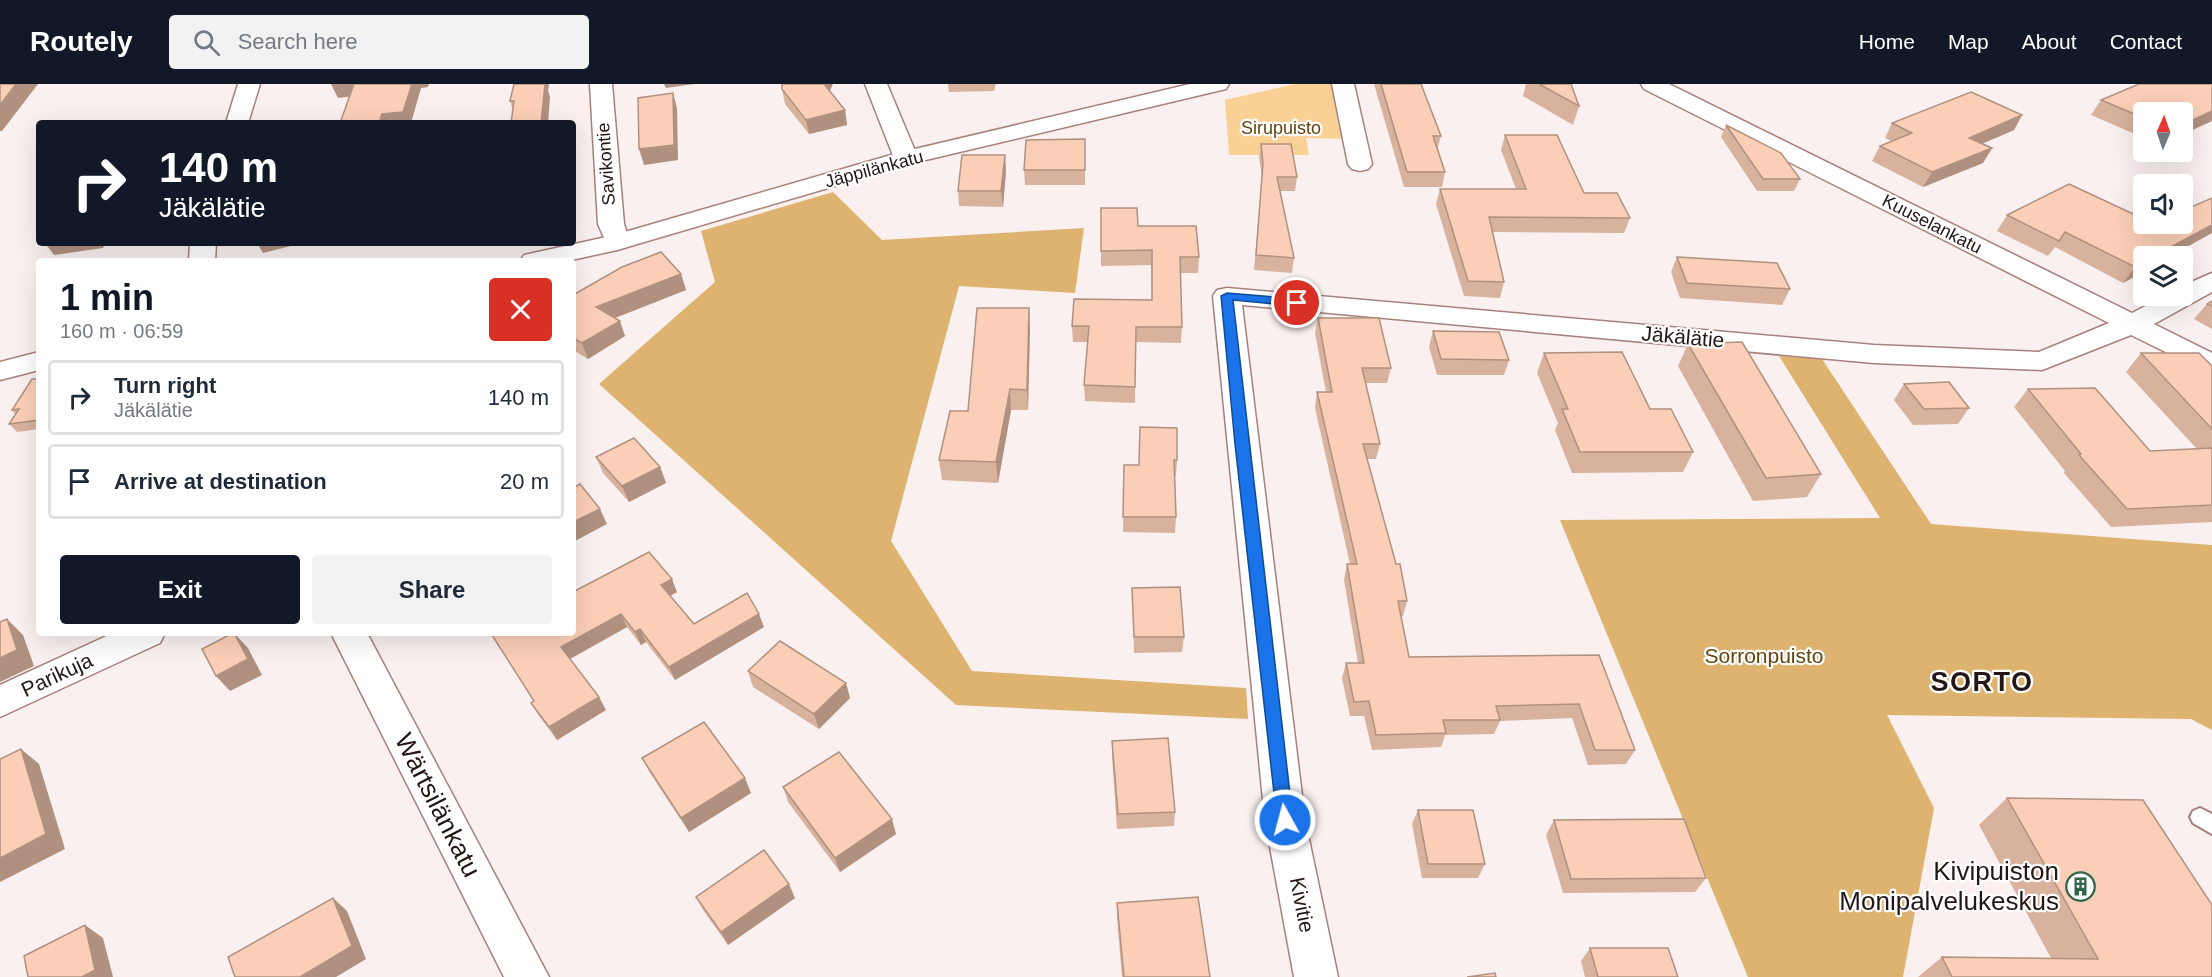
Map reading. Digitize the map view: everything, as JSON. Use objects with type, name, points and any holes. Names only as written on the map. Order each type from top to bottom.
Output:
[{"type":"street","points":[[238,120],[249,84]]},
{"type":"street","name":"Savikontie","points":[[600,84],[610,224],[617,242]]},
{"type":"street","points":[[876,84],[906,158]]},
{"type":"street","name":"Jäppilänkatu","points":[[545,258],[617,242],[906,158],[1218,84]]},
{"type":"street","points":[[1343,84],[1360,164]]},
{"type":"street","name":"Kuuselankatu","points":[[1652,84],[2212,364]]},
{"type":"street","name":"Jäkälätie","points":[[1227,296],[1874,354],[2042,361],[2132,324],[2212,281]]},
{"type":"street","name":"Kivitie","points":[[1227,296],[1285,820],[1316,977]]},
{"type":"street","points":[[0,371],[36,362]]},
{"type":"street","name":"Parikuja","points":[[0,702],[141,636]]},
{"type":"street","name":"Wärtsilänkatu","points":[[351,636],[528,977]]},
{"type":"green space","name":"Sirupuisto","points":[[1295,84],[1336,84],[1348,139],[1306,138],[1309,155],[1229,155],[1225,100]]},
{"type":"green space","points":[[833,192],[882,240],[1084,228],[1075,293],[959,286],[891,541],[972,671],[1246,688],[1248,719],[956,705],[599,384],[715,282],[701,231]]},
{"type":"green space","name":"Sorronpuisto","points":[[1779,356],[1822,359],[1931,524],[2212,545],[2212,730],[2191,719],[1887,715],[1934,808],[1903,977],[1748,977],[1560,520],[1880,518]]},
{"type":"building","points":[[0,84],[16,84],[0,105]]},
{"type":"building","points":[[354,84],[412,84],[403,112],[382,114],[380,120],[341,120]]},
{"type":"building","points":[[514,84],[545,84],[541,120],[511,120],[514,101],[510,101]]},
{"type":"building","points":[[782,84],[824,84],[845,110],[806,120],[782,89]]},
{"type":"building","points":[[1381,84],[1421,84],[1441,136],[1433,136],[1445,172],[1407,172]]},
{"type":"building","points":[[1539,84],[1571,84],[1579,106]]},
{"type":"building","points":[[2139,84],[2212,84],[2212,111],[2193,120],[2193,102],[2133,102],[2133,113],[2101,100]]},
{"type":"building","points":[[1971,92],[2022,115],[1969,138],[1992,148],[1932,172],[1880,146],[1912,133],[1892,123]]},
{"type":"building","points":[[673,93],[674,145],[639,149],[638,98]]},
{"type":"building","points":[[1726,125],[1781,153],[1800,179],[1763,179]]},
{"type":"building","points":[[1505,135],[1557,135],[1584,193],[1617,193],[1630,218],[1489,217],[1504,282],[1468,281],[1440,189],[1526,189]]},
{"type":"building","points":[[1085,139],[1085,170],[1024,170],[1026,140]]},
{"type":"building","points":[[1261,144],[1291,144],[1297,177],[1277,177],[1294,258],[1256,255],[1263,163]]},
{"type":"building","points":[[962,155],[1005,155],[1001,191],[958,191]]},
{"type":"building","points":[[2069,184],[2133,214],[2133,234],[2193,234],[2193,206],[2212,198],[2212,225],[2173,246],[2133,246],[2133,266],[2065,232],[2059,241],[2007,215]]},
{"type":"building","points":[[1101,208],[1137,208],[1138,226],[1196,226],[1199,257],[1180,257],[1182,327],[1136,327],[1135,387],[1084,385],[1089,326],[1072,326],[1074,299],[1152,300],[1152,250],[1101,251]]},
{"type":"building","points":[[661,252],[681,274],[596,307],[620,321],[582,343],[576,340],[576,293],[622,267]]},
{"type":"building","points":[[1677,257],[1777,263],[1790,289],[1687,283]]},
{"type":"building","points":[[977,308],[1029,308],[1027,390],[1010,389],[996,462],[939,460],[950,411],[968,411]]},
{"type":"building","points":[[1318,318],[1379,318],[1391,368],[1362,368],[1380,444],[1363,444],[1396,564],[1400,564],[1407,601],[1398,601],[1409,657],[1599,655],[1635,750],[1595,750],[1579,704],[1496,706],[1500,720],[1443,720],[1446,733],[1376,735],[1369,701],[1354,702],[1346,663],[1364,663],[1347,564],[1357,564],[1317,392],[1332,392]]},
{"type":"building","points":[[1433,331],[1499,332],[1509,360],[1441,359]]},
{"type":"building","points":[[1742,342],[1821,474],[1766,478],[1688,344]]},
{"type":"building","points":[[1622,352],[1650,409],[1671,409],[1693,452],[1580,452],[1562,409],[1568,409],[1544,353]]},
{"type":"building","points":[[2141,353],[2199,353],[2212,366],[2212,429]]},
{"type":"building","points":[[32,379],[36,379],[36,420],[9,424],[19,409],[12,410]]},
{"type":"building","points":[[1949,382],[1969,408],[1924,409],[1904,384]]},
{"type":"building","points":[[2095,388],[2150,451],[2212,448],[2212,505],[2127,509],[2079,455],[2081,454],[2028,389]]},
{"type":"building","points":[[1140,427],[1177,428],[1177,460],[1174,460],[1176,517],[1123,517],[1124,465],[1139,465]]},
{"type":"building","points":[[634,438],[660,467],[622,486],[596,457]]},
{"type":"building","points":[[580,484],[600,509],[576,521],[576,486]]},
{"type":"building","points":[[649,552],[672,579],[661,585],[694,624],[747,593],[759,614],[669,667],[640,629],[635,632],[621,614],[561,647],[599,697],[549,727],[531,703],[534,701],[493,636],[576,636],[576,590]]},
{"type":"building","points":[[1180,587],[1184,637],[1134,637],[1132,588]]},
{"type":"building","points":[[7,619],[17,650],[0,658],[0,622]]},
{"type":"building","points":[[228,636],[236,636],[248,659],[216,676],[202,649]]},
{"type":"building","points":[[780,641],[846,683],[814,714],[748,671]]},
{"type":"building","points":[[704,722],[745,778],[681,818],[642,758]]},
{"type":"building","points":[[1168,738],[1175,812],[1118,814],[1112,741]]},
{"type":"building","points":[[21,749],[46,834],[0,858],[0,759]]},
{"type":"building","points":[[839,752],[892,819],[835,858],[783,787]]},
{"type":"building","points":[[2007,798],[2143,800],[2212,905],[2212,977],[1952,977],[1942,957],[2098,959]]},
{"type":"building","points":[[1418,810],[1473,810],[1485,864],[1428,864]]},
{"type":"building","points":[[1684,819],[1706,878],[1571,879],[1554,820]]},
{"type":"building","points":[[764,850],[789,884],[721,932],[696,897]]},
{"type":"building","points":[[1198,897],[1210,977],[1124,977],[1117,903]]},
{"type":"building","points":[[333,898],[352,946],[300,977],[235,977],[228,957]]},
{"type":"building","points":[[85,925],[95,970],[82,977],[28,977],[24,956]]},
{"type":"building","points":[[1590,948],[1668,948],[1678,977],[1598,977]]},
{"type":"building","points":[[1495,973],[1496,977],[1467,977]]},
{"type":"place","name":"Kivipuiston Monipalvelukeskus","points":[[2080,886]]},
{"type":"district","name":"SORTO","points":[[1982,682]]},
{"type":"route","points":[[1285,820],[1227,296],[1297,303]]}]
